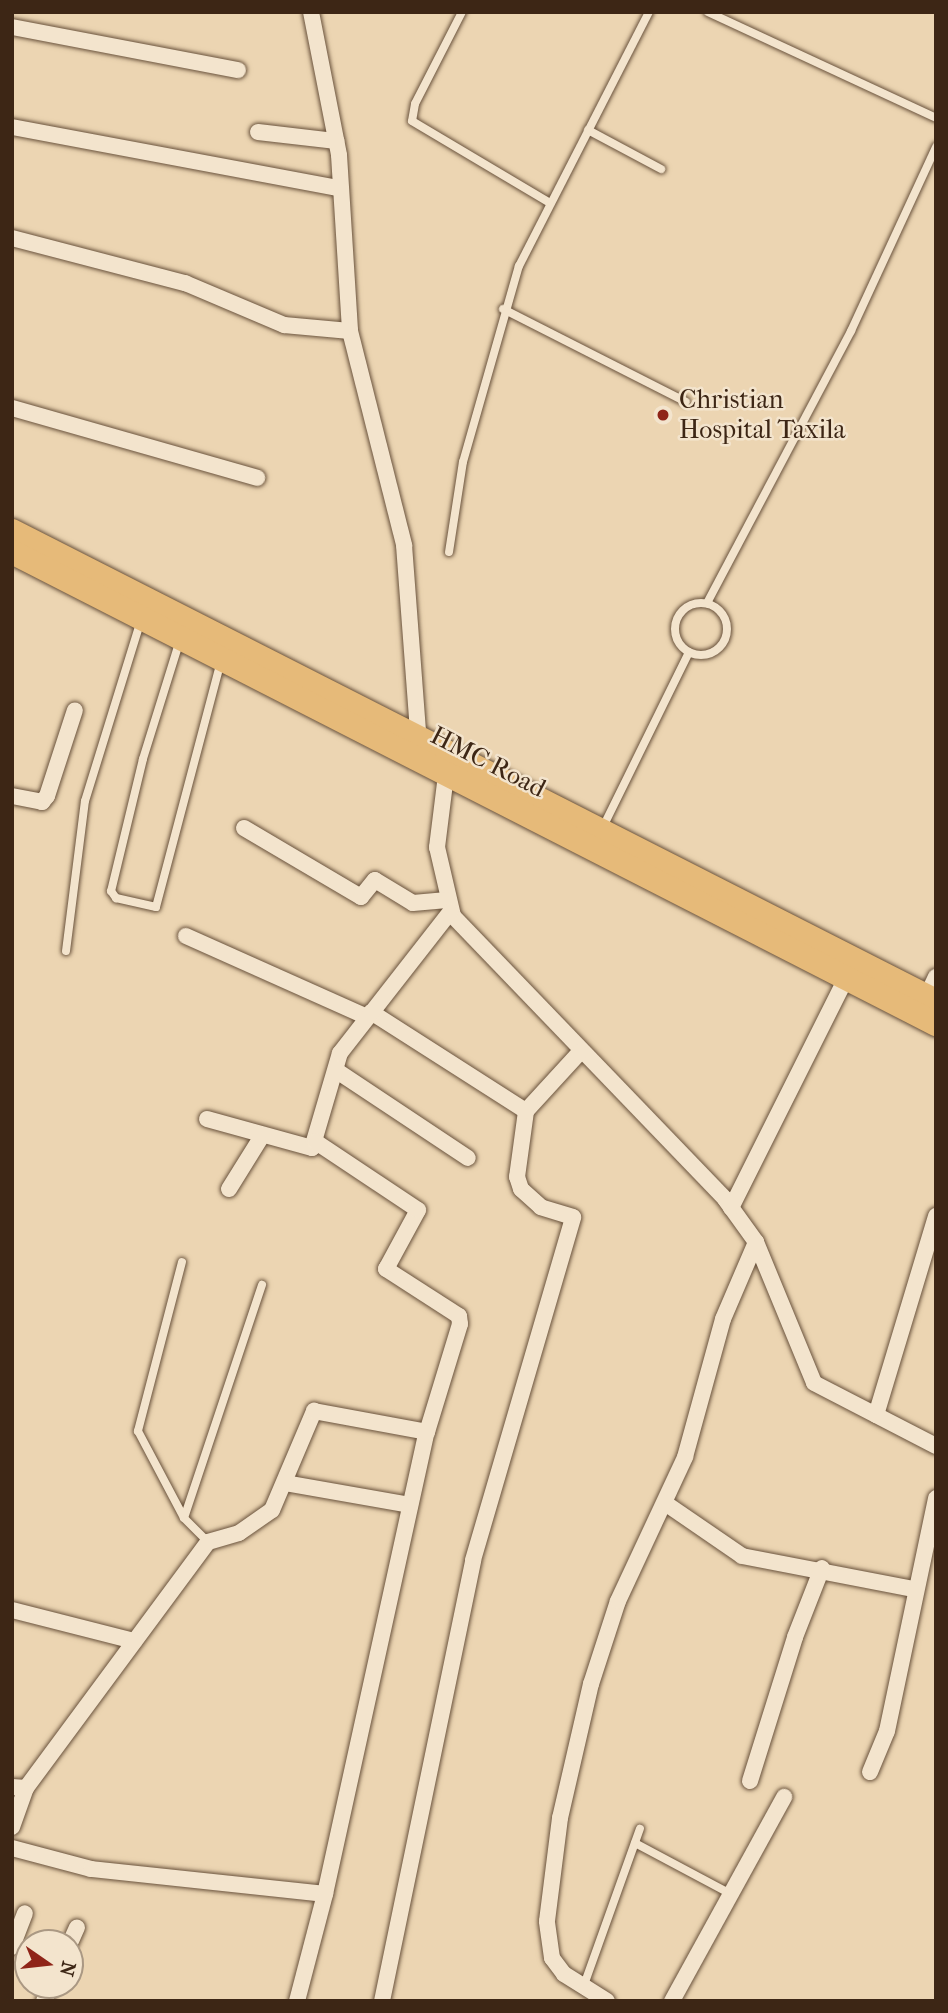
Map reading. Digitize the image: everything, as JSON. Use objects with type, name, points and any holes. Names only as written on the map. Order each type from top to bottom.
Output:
[{"type":"main road","name":"HMC Road","points":[[12,531],[420,749],[597,840],[846,978],[936,1024]]},
{"type":"main road","name":"HMC Road","points":[[12,552],[222,658],[420,749],[446,775],[933,991]]},
{"type":"street","points":[[311,12],[336,141],[350,331],[404,545],[420,749]]},
{"type":"street","points":[[12,27],[238,70]]},
{"type":"street","points":[[12,127],[338,188]]},
{"type":"street","points":[[258,132],[336,141]]},
{"type":"street","points":[[12,238],[185,283],[284,325],[350,331]]},
{"type":"street","points":[[12,408],[257,478]]},
{"type":"street","points":[[12,796],[42,802],[47,796],[75,710]]},
{"type":"street","points":[[446,775],[437,847],[449,906],[580,1052],[731,1208],[757,1242],[814,1383],[936,1446]]},
{"type":"street","points":[[244,828],[361,897],[375,880],[413,903],[449,906]]},
{"type":"street","points":[[206,1119],[302,1149],[316,1142],[340,1054],[449,906]]},
{"type":"street","points":[[186,936],[368,1014],[526,1111]]},
{"type":"street","points":[[731,1208],[846,978]]},
{"type":"street","points":[[382,2001],[473,1560],[573,1217],[541,1206],[521,1189],[517,1177],[526,1111],[580,1052]]},
{"type":"street","points":[[337,1071],[468,1158]]},
{"type":"street","points":[[229,1189],[262,1136]]},
{"type":"street","points":[[296,2001],[326,1894],[410,1505],[459,1316],[386,1269],[418,1210],[316,1142]]},
{"type":"street","points":[[876,1415],[936,1216]]},
{"type":"street","points":[[607,2001],[565,1974],[548,1941],[558,1830],[591,1684],[618,1601],[685,1457],[723,1319],[757,1242]]},
{"type":"street","points":[[12,1827],[19,1787],[208,1542],[265,1518],[285,1483],[314,1411],[427,1432]]},
{"type":"street","points":[[285,1483],[410,1505]]},
{"type":"street","points":[[870,1772],[887,1731],[914,1589],[936,1498]]},
{"type":"street","points":[[665,1503],[743,1556],[822,1569],[914,1589]]},
{"type":"street","points":[[750,1781],[795,1637],[822,1569]]},
{"type":"street","points":[[12,1610],[134,1641]]},
{"type":"street","points":[[672,2001],[734,1895],[784,1797]]},
{"type":"street","points":[[12,1848],[91,1869],[326,1894]]},
{"type":"street","points":[[12,1947],[25,1913]]},
{"type":"lane","points":[[462,12],[415,104],[412,121],[550,203]]},
{"type":"lane","points":[[449,552],[463,462],[503,309],[550,203],[649,12]]},
{"type":"lane","points":[[708,12],[936,118]]},
{"type":"lane","points":[[588,130],[662,169]]},
{"type":"lane","points":[[707,603],[851,331],[936,147]]},
{"type":"lane","points":[[503,309],[686,402]]},
{"type":"lane","points":[[707,603],[726,620],[724,642],[707,655],[689,652],[678,643],[676,621],[690,604],[707,603]]},
{"type":"lane","points":[[66,951],[85,801],[142,618]]},
{"type":"lane","points":[[181,637],[143,759],[111,891],[116,898],[156,907],[222,658]]},
{"type":"lane","points":[[597,840],[689,652]]},
{"type":"lane","points":[[182,1262],[137,1421],[184,1518],[208,1542]]},
{"type":"lane","points":[[184,1518],[262,1285]]},
{"type":"lane","points":[[584,1985],[640,1829]]},
{"type":"lane","points":[[635,1843],[734,1895]]},
{"type":"place","name":"Christian Hospital Taxila","points":[[663,415]]}]
